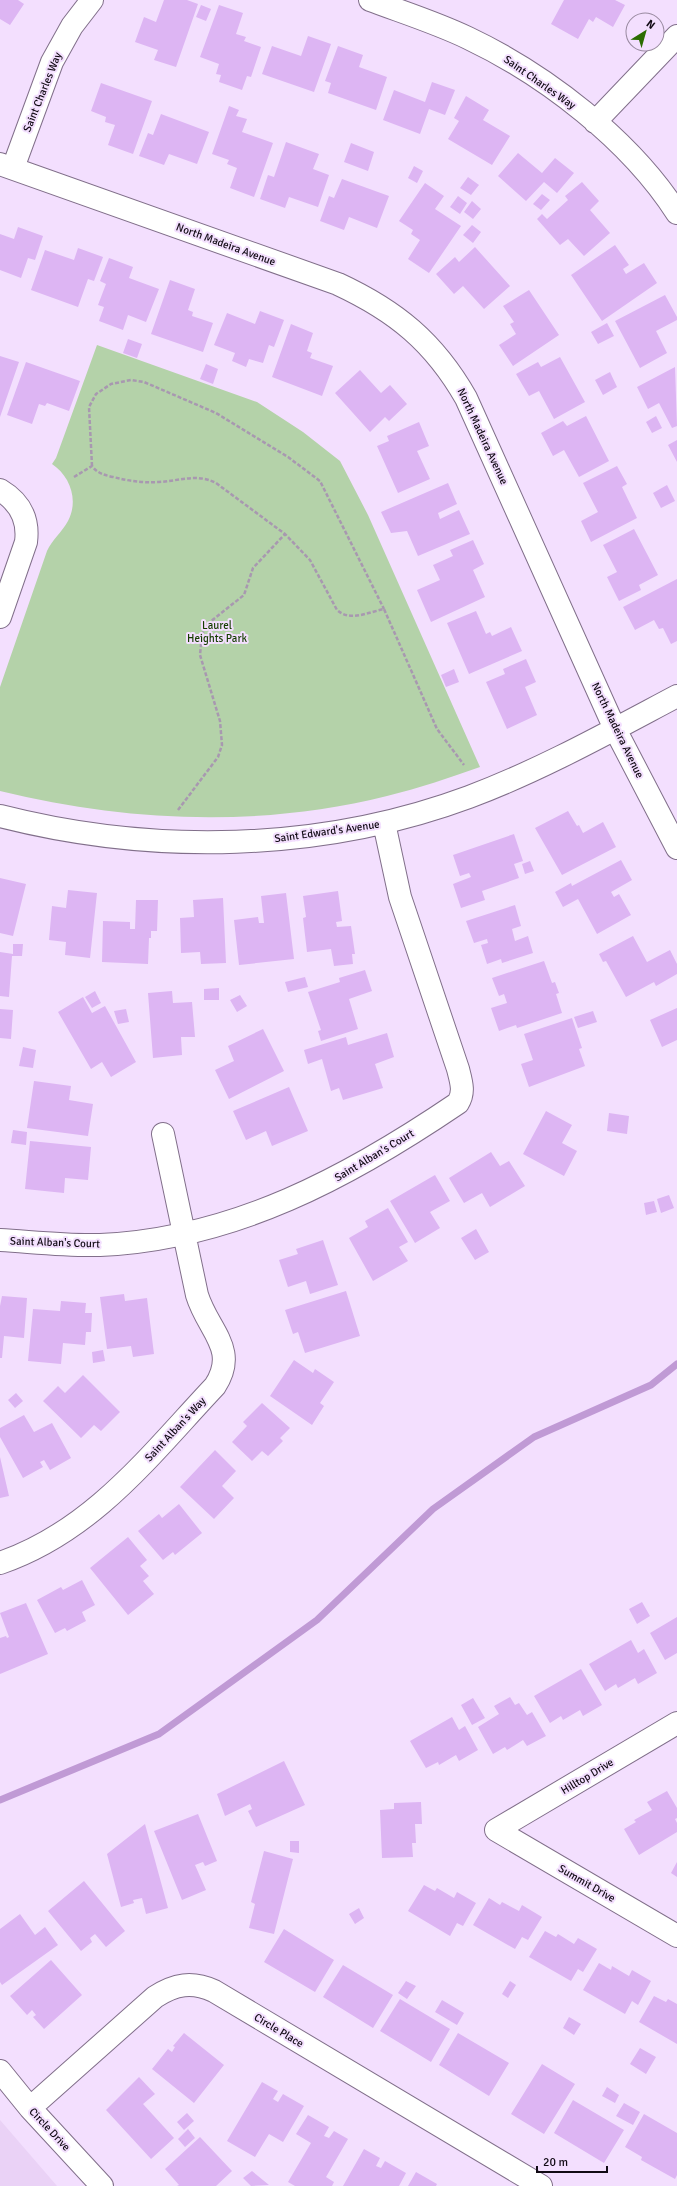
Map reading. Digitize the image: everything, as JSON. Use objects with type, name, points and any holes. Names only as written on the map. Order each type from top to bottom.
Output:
[{"type":"street","name":"Saint Charles Way","points":[[6,166],[52,62],[72,26],[92,0]]},
{"type":"street","name":"Saint Charles Way","points":[[370,0],[443,27],[490,48],[529,72],[595,122],[639,165],[677,213]]},
{"type":"street","points":[[595,122],[677,36]]},
{"type":"street","name":"North Madeira Avenue","points":[[6,166],[338,284],[372,300],[412,328],[436,353],[466,398],[615,729],[677,848]]},
{"type":"street","points":[[0,490],[15,501],[20,508],[28,529],[26,542],[0,617]]},
{"type":"street","name":"Saint Edward's Avenue","points":[[0,816],[76,832],[165,841],[266,840],[359,829],[384,823],[469,797],[516,778],[615,729],[677,696]]},
{"type":"street","name":"Saint Alban's Court","points":[[0,1240],[68,1245],[126,1243],[183,1233],[249,1215],[316,1189],[353,1169],[458,1103],[462,1097],[462,1090],[458,1068],[400,897],[384,823]]},
{"type":"street","name":"Saint Alban's Way","points":[[0,1563],[44,1544],[75,1525],[101,1506],[210,1392],[222,1376],[224,1368],[224,1352],[201,1307],[183,1233],[163,1134]]},
{"type":"street","name":"Hilltop Drive","points":[[496,1830],[677,1723]]},
{"type":"street","name":"Summit Drive","points":[[496,1830],[677,1936]]},
{"type":"street","name":"Circle Place","points":[[30,2108],[155,1997],[180,1984],[197,1985],[214,1991],[541,2186]]},
{"type":"street","name":"Circle Drive","points":[[0,2071],[30,2108],[102,2186]]},
{"type":"path","points":[[384,609],[351,617],[343,616],[337,610],[310,560],[285,534],[210,480],[190,477],[161,482],[136,482],[100,473],[92,466],[89,407],[93,397],[100,390],[111,384],[131,380],[144,382],[216,413],[245,429],[288,457],[320,481],[329,496],[384,609],[437,729],[464,765]]},
{"type":"path","points":[[74,477],[92,466]]},
{"type":"path","points":[[178,810],[218,757],[222,744],[220,721],[200,654],[202,634],[210,622],[244,595],[253,568],[285,534]]},
{"type":"shaded area","points":[[0,2120],[57,2186],[0,2186]]},
{"type":"green space","name":"Laurel Heights Park","points":[[97,345],[257,402],[303,432],[340,461],[368,515],[480,767],[434,783],[387,796],[339,806],[290,813],[242,817],[145,815],[96,809],[0,791],[0,687],[47,551],[66,525],[71,513],[73,497],[71,489],[64,475],[52,464],[56,458]]},
{"type":"building","points":[[0,0],[18,0],[24,4],[10,25],[0,19]]},
{"type":"building","points":[[164,0],[187,0],[198,4],[176,67],[154,60],[158,50],[135,42],[144,17],[156,22]]},
{"type":"building","points":[[564,0],[615,0],[625,5],[613,27],[596,17],[593,22],[589,19],[578,39],[551,24]]},
{"type":"building","points":[[201,5],[211,9],[206,21],[196,17]]},
{"type":"building","points":[[219,5],[243,13],[236,34],[246,37],[244,41],[261,47],[251,77],[247,76],[242,90],[219,82],[221,75],[216,74],[219,64],[200,57]]},
{"type":"building","points":[[308,36],[331,44],[314,92],[262,74],[272,46],[301,56]]},
{"type":"building","points":[[338,46],[363,55],[359,67],[387,77],[376,110],[328,93],[331,83],[325,81]]},
{"type":"building","points":[[432,82],[455,90],[445,115],[429,109],[420,134],[383,120],[394,90],[425,102]]},
{"type":"building","points":[[101,83],[152,101],[133,154],[108,145],[115,125],[105,122],[106,117],[91,111]]},
{"type":"building","points":[[466,96],[489,110],[483,120],[510,136],[492,165],[448,139],[459,121],[454,118]]},
{"type":"building","points":[[229,106],[239,110],[236,116],[247,119],[242,132],[273,143],[254,197],[230,188],[237,168],[227,164],[229,160],[212,154]]},
{"type":"building","points":[[161,114],[209,132],[197,164],[169,154],[164,165],[139,156],[148,133],[153,135]]},
{"type":"building","points":[[286,142],[319,154],[313,169],[329,175],[318,207],[289,197],[285,208],[260,199],[268,175],[274,177]]},
{"type":"building","points":[[351,143],[374,152],[368,171],[344,162]]},
{"type":"building","points":[[518,153],[542,173],[555,158],[574,173],[557,193],[544,182],[526,201],[498,176]]},
{"type":"building","points":[[414,166],[423,171],[417,183],[408,178]]},
{"type":"building","points":[[468,177],[479,185],[471,195],[460,188]]},
{"type":"building","points":[[342,179],[389,196],[377,228],[349,217],[344,230],[320,221],[329,196],[334,198]]},
{"type":"building","points":[[582,182],[599,201],[590,210],[610,233],[584,256],[568,239],[560,245],[537,219],[542,214],[547,219],[568,200],[565,196]]},
{"type":"building","points":[[425,183],[444,196],[435,209],[461,226],[429,273],[408,259],[420,240],[411,234],[413,230],[399,221]]},
{"type":"building","points":[[542,194],[550,200],[541,210],[533,204]]},
{"type":"building","points":[[458,196],[467,203],[460,214],[450,207]]},
{"type":"building","points":[[472,201],[481,209],[473,219],[464,212]]},
{"type":"building","points":[[472,225],[481,232],[473,243],[463,235]]},
{"type":"building","points":[[18,227],[43,236],[35,260],[28,258],[21,278],[0,270],[0,234],[14,239]]},
{"type":"building","points":[[615,245],[629,265],[623,269],[626,274],[644,263],[657,283],[602,321],[571,275]]},
{"type":"building","points":[[475,247],[510,286],[484,309],[463,286],[454,294],[436,274],[455,257],[459,262]]},
{"type":"building","points":[[78,248],[103,257],[94,281],[88,279],[78,307],[31,290],[45,250],[74,260]]},
{"type":"building","points":[[109,258],[133,267],[129,278],[159,289],[146,322],[128,315],[123,330],[99,321],[104,307],[98,305],[106,284],[100,281]]},
{"type":"building","points":[[170,280],[195,289],[188,310],[193,312],[192,316],[213,323],[203,352],[151,334]]},
{"type":"building","points":[[529,290],[559,335],[513,366],[499,345],[516,334],[510,324],[514,322],[503,306]]},
{"type":"building","points":[[665,295],[677,317],[677,320],[656,331],[667,353],[640,368],[615,321]]},
{"type":"building","points":[[260,311],[284,320],[274,347],[269,345],[263,363],[249,359],[246,367],[232,361],[235,353],[214,345],[227,313],[255,324]]},
{"type":"building","points":[[607,323],[614,336],[598,344],[591,332]]},
{"type":"building","points":[[291,324],[313,333],[307,351],[312,353],[310,358],[333,366],[322,396],[272,377]]},
{"type":"building","points":[[128,339],[142,344],[137,358],[123,353]]},
{"type":"building","points":[[0,356],[19,362],[0,417]]},
{"type":"building","points":[[560,357],[585,402],[554,419],[539,391],[529,396],[516,374],[538,362],[541,367]]},
{"type":"building","points":[[26,362],[80,381],[69,411],[47,403],[45,406],[39,404],[32,424],[7,415]]},
{"type":"building","points":[[206,364],[218,369],[213,384],[200,379]]},
{"type":"building","points":[[675,367],[677,426],[672,428],[659,403],[648,409],[637,387]]},
{"type":"building","points":[[360,370],[381,393],[390,385],[407,404],[389,421],[385,417],[370,432],[335,393]]},
{"type":"building","points":[[610,372],[617,387],[603,395],[595,380]]},
{"type":"building","points":[[586,416],[609,461],[579,477],[564,450],[553,456],[541,433],[563,421],[567,426]]},
{"type":"building","points":[[656,416],[662,428],[652,433],[646,422]]},
{"type":"building","points":[[419,422],[429,446],[417,451],[430,479],[398,493],[377,446],[389,441],[387,436]]},
{"type":"building","points":[[677,440],[677,462],[668,445]]},
{"type":"building","points":[[617,466],[627,484],[622,487],[637,518],[591,542],[581,521],[598,512],[583,483]]},
{"type":"building","points":[[448,483],[457,504],[438,513],[440,519],[459,510],[470,534],[418,556],[407,531],[391,533],[381,512]]},
{"type":"building","points":[[667,485],[675,501],[661,508],[653,493]]},
{"type":"building","points":[[634,529],[658,575],[639,585],[641,590],[619,601],[607,577],[617,572],[603,545]]},
{"type":"building","points":[[473,540],[484,564],[473,570],[485,597],[431,622],[417,590],[440,580],[433,565],[453,556],[450,550]]},
{"type":"building","points":[[677,579],[677,641],[671,644],[663,628],[659,629],[654,620],[635,630],[623,607]]},
{"type":"building","points":[[476,611],[486,634],[490,632],[492,636],[511,627],[522,651],[469,674],[447,623]]},
{"type":"building","points":[[526,659],[536,682],[525,687],[537,715],[507,729],[486,682],[505,674],[503,669]]},
{"type":"building","points":[[454,669],[459,682],[446,687],[441,675]]},
{"type":"building","points":[[568,811],[577,826],[579,825],[583,833],[603,822],[616,847],[562,875],[535,828]]},
{"type":"building","points":[[514,834],[523,861],[514,864],[519,878],[482,891],[485,900],[461,908],[453,884],[471,877],[469,873],[460,876],[453,855]]},
{"type":"building","points":[[621,860],[632,880],[611,892],[614,897],[619,894],[631,915],[597,934],[578,899],[563,907],[555,892],[571,883],[572,886]]},
{"type":"building","points":[[530,861],[534,871],[525,874],[522,864]]},
{"type":"building","points":[[0,878],[26,884],[13,936],[0,933]]},
{"type":"building","points":[[68,890],[97,893],[90,958],[65,955],[66,942],[49,940],[52,906],[66,908]]},
{"type":"building","points":[[338,891],[342,921],[336,922],[337,927],[351,926],[355,954],[352,954],[353,964],[334,966],[331,949],[307,952],[303,918],[306,917],[303,896]]},
{"type":"building","points":[[286,893],[294,959],[239,965],[234,920],[258,917],[259,923],[264,923],[261,896]]},
{"type":"building","points":[[223,898],[226,963],[201,964],[200,952],[181,953],[180,918],[194,917],[193,900]]},
{"type":"building","points":[[136,900],[158,900],[157,931],[151,931],[151,938],[149,938],[148,964],[102,962],[103,921],[130,922],[130,929],[135,929]]},
{"type":"building","points":[[515,905],[521,926],[512,929],[515,941],[528,936],[533,953],[502,963],[501,959],[487,964],[481,945],[488,943],[487,939],[474,943],[466,921]]},
{"type":"building","points":[[633,936],[647,962],[670,950],[677,964],[677,974],[656,986],[654,982],[626,997],[606,961],[603,962],[599,954]]},
{"type":"building","points":[[13,944],[23,944],[22,956],[12,956],[9,997],[0,996],[0,952],[13,954]]},
{"type":"building","points":[[544,961],[552,983],[555,982],[559,993],[556,994],[562,1013],[517,1028],[516,1025],[499,1031],[491,1008],[507,1003],[504,994],[499,996],[492,978]]},
{"type":"building","points":[[365,970],[372,991],[349,999],[358,1029],[321,1041],[318,1031],[321,1030],[308,992],[340,982],[339,978]]},
{"type":"building","points":[[305,977],[308,987],[288,992],[285,982]]},
{"type":"building","points":[[219,988],[219,1000],[204,1000],[204,989]]},
{"type":"building","points":[[95,991],[101,1003],[92,1008],[85,997]]},
{"type":"building","points":[[172,991],[173,1003],[192,1002],[195,1037],[181,1037],[182,1055],[153,1058],[148,993]]},
{"type":"building","points":[[240,995],[247,1006],[237,1012],[230,1000]]},
{"type":"building","points":[[83,997],[92,1013],[105,1006],[136,1062],[111,1077],[102,1062],[91,1069],[58,1012]]},
{"type":"building","points":[[677,1008],[677,1040],[662,1047],[650,1020]]},
{"type":"building","points":[[0,1009],[13,1010],[11,1039],[0,1038]]},
{"type":"building","points":[[126,1009],[129,1022],[118,1024],[114,1011]]},
{"type":"building","points":[[593,1011],[597,1022],[578,1028],[574,1017]]},
{"type":"building","points":[[572,1018],[582,1048],[579,1049],[585,1066],[529,1087],[521,1064],[533,1060],[524,1034]]},
{"type":"building","points":[[263,1029],[284,1071],[229,1099],[215,1070],[234,1061],[228,1046]]},
{"type":"building","points":[[387,1033],[394,1057],[375,1064],[383,1088],[343,1100],[339,1088],[331,1091],[322,1059],[308,1064],[304,1050],[346,1037],[348,1045]]},
{"type":"building","points":[[23,1047],[36,1050],[33,1068],[19,1066]]},
{"type":"building","points":[[34,1081],[71,1086],[69,1100],[93,1104],[88,1136],[27,1128]]},
{"type":"building","points":[[289,1087],[308,1131],[272,1146],[266,1131],[246,1140],[233,1111]]},
{"type":"building","points":[[546,1111],[572,1125],[562,1143],[577,1151],[564,1176],[523,1154]]},
{"type":"building","points":[[609,1113],[629,1116],[627,1134],[607,1131]]},
{"type":"building","points":[[13,1130],[27,1132],[26,1145],[11,1143]]},
{"type":"building","points":[[30,1141],[91,1147],[88,1180],[65,1178],[64,1193],[25,1189]]},
{"type":"building","points":[[491,1152],[500,1166],[509,1161],[525,1186],[490,1207],[482,1193],[464,1203],[449,1178]]},
{"type":"building","points":[[435,1175],[450,1201],[430,1212],[440,1228],[415,1243],[390,1201]]},
{"type":"building","points":[[669,1195],[674,1208],[661,1213],[657,1199]]},
{"type":"building","points":[[654,1201],[657,1212],[646,1215],[644,1203]]},
{"type":"building","points":[[388,1208],[408,1242],[399,1247],[408,1261],[373,1281],[349,1238],[368,1227],[365,1221]]},
{"type":"building","points":[[476,1229],[489,1252],[475,1260],[461,1238]]},
{"type":"building","points":[[323,1240],[338,1285],[310,1294],[306,1281],[288,1287],[279,1260],[298,1254],[296,1249]]},
{"type":"building","points":[[346,1291],[360,1336],[305,1353],[298,1332],[293,1334],[285,1310]]},
{"type":"building","points":[[124,1294],[125,1301],[147,1298],[154,1354],[133,1357],[131,1346],[107,1349],[100,1297]]},
{"type":"building","points":[[2,1296],[27,1298],[24,1338],[4,1336],[2,1358],[0,1358],[0,1306]]},
{"type":"building","points":[[61,1301],[86,1303],[85,1313],[92,1313],[91,1332],[86,1332],[85,1345],[63,1343],[61,1364],[28,1361],[33,1309],[60,1311]]},
{"type":"building","points":[[103,1350],[105,1361],[93,1363],[92,1352]]},
{"type":"building","points":[[294,1360],[313,1373],[315,1369],[334,1382],[320,1403],[324,1406],[312,1425],[270,1396]]},
{"type":"building","points":[[83,1375],[120,1412],[101,1431],[94,1425],[81,1438],[43,1401],[58,1386],[65,1393]]},
{"type":"building","points":[[16,1393],[23,1401],[15,1408],[8,1400]]},
{"type":"building","points":[[262,1403],[290,1428],[280,1438],[283,1441],[268,1456],[262,1451],[252,1461],[232,1442],[247,1426],[243,1422]]},
{"type":"building","points":[[24,1415],[34,1432],[52,1423],[71,1458],[50,1470],[44,1460],[40,1462],[43,1467],[23,1478],[0,1437],[0,1428]]},
{"type":"building","points":[[215,1450],[236,1471],[222,1486],[234,1498],[214,1519],[180,1487]]},
{"type":"building","points":[[0,1457],[9,1496],[0,1498]]},
{"type":"building","points":[[179,1504],[202,1533],[175,1555],[173,1552],[163,1560],[138,1531],[159,1514],[162,1518]]},
{"type":"building","points":[[128,1537],[147,1560],[140,1566],[149,1576],[143,1581],[154,1594],[128,1615],[90,1568]]},
{"type":"building","points":[[82,1580],[95,1605],[82,1612],[86,1621],[67,1631],[65,1628],[55,1633],[37,1600],[61,1587],[63,1590]]},
{"type":"building","points":[[642,1602],[650,1616],[637,1624],[629,1609]]},
{"type":"building","points":[[26,1603],[48,1654],[0,1674],[0,1638],[6,1636],[7,1638],[9,1637],[0,1613]]},
{"type":"building","points":[[677,1617],[677,1653],[665,1660],[650,1633]]},
{"type":"building","points":[[631,1640],[638,1653],[644,1649],[657,1673],[638,1684],[635,1678],[618,1688],[616,1684],[605,1691],[589,1664]]},
{"type":"building","points":[[581,1669],[602,1705],[583,1716],[580,1710],[563,1720],[561,1716],[550,1723],[534,1696]]},
{"type":"building","points":[[510,1697],[515,1705],[519,1703],[527,1715],[532,1712],[546,1736],[527,1746],[523,1740],[507,1750],[505,1747],[493,1754],[478,1727],[499,1714],[494,1706]]},
{"type":"building","points":[[473,1698],[485,1718],[472,1725],[461,1705]]},
{"type":"building","points":[[452,1717],[459,1730],[465,1726],[478,1750],[459,1761],[456,1755],[439,1765],[438,1762],[426,1768],[410,1741]]},
{"type":"building","points":[[284,1761],[305,1805],[256,1827],[248,1811],[252,1809],[250,1804],[225,1816],[217,1794]]},
{"type":"building","points":[[667,1791],[677,1808],[677,1818],[675,1819],[677,1823],[677,1832],[639,1855],[624,1829],[636,1822],[634,1820],[652,1810],[647,1802]]},
{"type":"building","points":[[421,1802],[422,1824],[415,1824],[416,1843],[412,1843],[413,1857],[382,1858],[380,1810],[394,1809],[394,1803]]},
{"type":"building","points":[[198,1814],[217,1861],[205,1866],[203,1862],[195,1865],[206,1890],[182,1900],[154,1831]]},
{"type":"building","points":[[145,1824],[168,1908],[146,1914],[142,1898],[133,1900],[134,1903],[121,1907],[107,1854]]},
{"type":"building","points":[[290,1841],[299,1841],[299,1853],[290,1852]]},
{"type":"building","points":[[264,1851],[293,1859],[274,1934],[249,1928],[255,1904],[251,1902]]},
{"type":"building","points":[[677,1862],[677,1877],[671,1873]]},
{"type":"building","points":[[84,1881],[125,1931],[106,1947],[95,1934],[90,1938],[92,1942],[81,1951],[48,1911]]},
{"type":"building","points":[[424,1885],[435,1891],[437,1888],[454,1898],[457,1892],[476,1903],[463,1926],[457,1923],[450,1936],[408,1911]]},
{"type":"building","points":[[489,1898],[500,1905],[502,1902],[519,1911],[522,1905],[542,1917],[528,1940],[522,1937],[515,1949],[473,1925]]},
{"type":"building","points":[[359,1908],[364,1918],[355,1924],[349,1914]]},
{"type":"building","points":[[20,1914],[35,1935],[45,1927],[58,1945],[2,1985],[0,1982],[0,1929]]},
{"type":"building","points":[[284,1929],[334,1960],[315,1992],[264,1962]]},
{"type":"building","points":[[545,1931],[556,1937],[558,1934],[574,1944],[578,1938],[597,1949],[583,1972],[578,1969],[571,1981],[529,1957]]},
{"type":"building","points":[[51,1960],[82,1995],[44,2029],[33,2017],[36,2015],[32,2010],[27,2015],[10,1996]]},
{"type":"building","points":[[599,1963],[611,1970],[612,1966],[629,1976],[632,1970],[651,1981],[638,2005],[632,2001],[625,2014],[583,1990]]},
{"type":"building","points":[[343,1965],[393,1995],[373,2028],[323,1997]]},
{"type":"building","points":[[406,1981],[416,1986],[407,1999],[398,1993]]},
{"type":"building","points":[[510,1981],[516,1985],[508,1998],[502,1994]]},
{"type":"building","points":[[654,1996],[666,2002],[668,1999],[677,2004],[677,2044],[639,2022]]},
{"type":"building","points":[[400,1999],[450,2029],[431,2062],[380,2031]]},
{"type":"building","points":[[442,2000],[464,2013],[457,2025],[435,2012]]},
{"type":"building","points":[[569,2017],[581,2024],[574,2035],[563,2028]]},
{"type":"building","points":[[184,2033],[224,2065],[194,2103],[152,2069],[168,2049],[172,2052],[175,2047],[173,2046]]},
{"type":"building","points":[[458,2033],[509,2063],[489,2096],[439,2065]]},
{"type":"building","points":[[640,2048],[656,2057],[646,2074],[630,2064]]},
{"type":"building","points":[[542,2064],[575,2084],[544,2134],[511,2114]]},
{"type":"building","points":[[139,2077],[155,2094],[143,2104],[174,2138],[151,2159],[106,2110]]},
{"type":"building","points":[[262,2082],[278,2091],[273,2099],[278,2102],[283,2094],[304,2106],[283,2142],[269,2134],[255,2157],[227,2141]]},
{"type":"building","points":[[607,2087],[619,2095],[615,2103],[602,2096]]},
{"type":"building","points":[[573,2100],[624,2130],[604,2163],[554,2133]]},
{"type":"building","points":[[624,2103],[640,2112],[633,2125],[616,2116]]},
{"type":"building","points":[[187,2113],[194,2121],[184,2130],[177,2122]]},
{"type":"building","points":[[644,2114],[677,2133],[677,2175],[675,2179],[641,2160],[642,2157],[625,2147]]},
{"type":"building","points":[[308,2115],[329,2127],[324,2136],[329,2138],[334,2131],[348,2139],[326,2177],[334,2182],[332,2186],[295,2186],[288,2182],[311,2143],[296,2134]]},
{"type":"building","points":[[188,2129],[195,2138],[185,2147],[178,2139]]},
{"type":"building","points":[[200,2137],[232,2171],[216,2186],[177,2186],[179,2185],[165,2169]]},
{"type":"building","points":[[364,2149],[380,2158],[376,2166],[381,2168],[385,2161],[406,2173],[399,2186],[343,2186]]},
{"type":"building","points":[[252,2171],[269,2185],[251,2186],[243,2178]]},
{"type":"building","points":[[416,2172],[437,2184],[436,2186],[408,2186]]},
{"type":"waterway","points":[[0,1800],[159,1734],[317,1620],[433,1509],[534,1437],[651,1385],[677,1364]]}]
